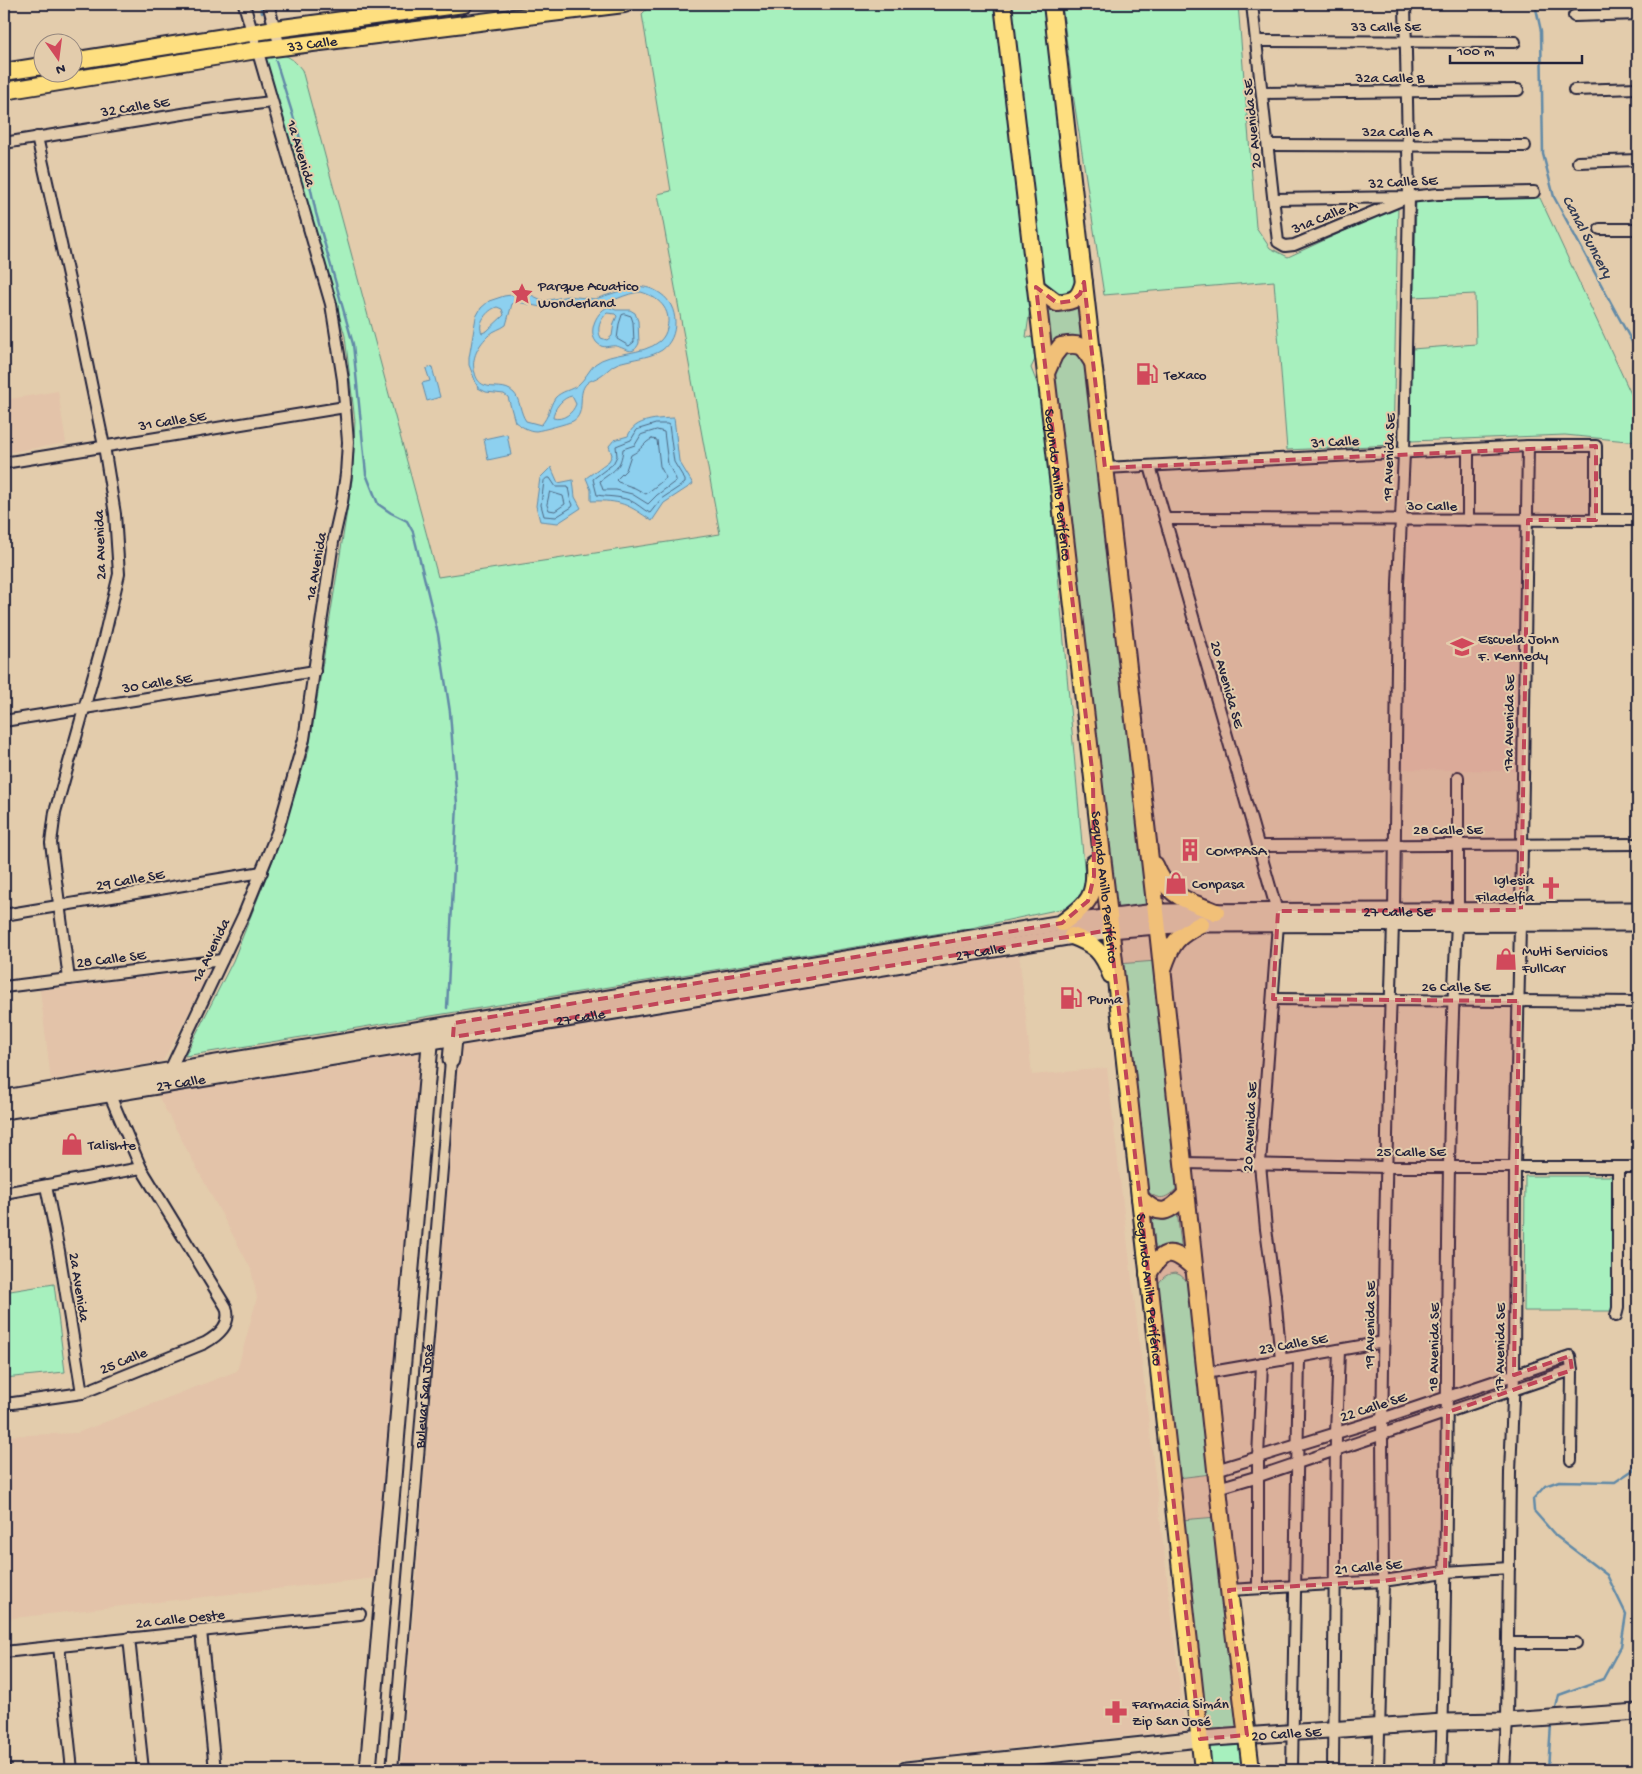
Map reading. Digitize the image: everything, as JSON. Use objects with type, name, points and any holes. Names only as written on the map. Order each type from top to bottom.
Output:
[{"type":"main road","name":"33 Calle","points":[[82,59],[252,32],[464,4]]},
{"type":"main road","name":"33 Calle","points":[[4,91],[257,50],[624,4]]},
{"type":"main road","name":"Segundo Anillo Periférico","points":[[1003,4],[1093,778],[1203,1770]]},
{"type":"main road","points":[[1052,4],[1157,919],[1228,1590],[1251,1770]]},
{"type":"main road","points":[[4,72],[32,68]]},
{"type":"main road","points":[[1036,287],[1057,303],[1071,301],[1080,294],[1084,282]]},
{"type":"main road","points":[[1046,374],[1054,355],[1062,346],[1077,344],[1084,348],[1093,363]]},
{"type":"main road","points":[[1062,923],[1080,910],[1088,901],[1093,888],[1090,803],[1093,778]]},
{"type":"main road","points":[[1149,849],[1166,887],[1183,899],[1216,912]]},
{"type":"main road","name":"27 Calle SE","points":[[1521,917],[1638,910]]},
{"type":"main road","name":"27 Calle SE","points":[[1157,919],[1216,912],[1277,918]]},
{"type":"main road","name":"27 Calle SE","points":[[1157,919],[1201,924],[1277,918],[1521,917],[1638,923]]},
{"type":"main road","name":"27 Calle","points":[[4,1111],[109,1094],[431,1034],[1062,923],[1109,923],[1157,919]]},
{"type":"main road","name":"27 Calle","points":[[454,1030],[1072,936],[1109,923]]},
{"type":"main road","points":[[1162,974],[1169,952],[1175,941],[1182,934],[1201,924]]},
{"type":"main road","points":[[1072,936],[1087,941],[1096,948],[1106,961],[1117,993]]},
{"type":"main road","name":"Bulevar San José","points":[[451,1060],[454,1030]]},
{"type":"main road","name":"27 Calle","points":[[4,1098],[170,1070],[431,1034]]},
{"type":"main road","name":"Bulevar San José","points":[[368,1770],[431,1034]]},
{"type":"main road","points":[[1140,1198],[1151,1208],[1159,1211],[1168,1210],[1176,1205],[1186,1194]]},
{"type":"main road","points":[[1148,1274],[1157,1260],[1163,1255],[1173,1254],[1181,1256],[1194,1268]]},
{"type":"main road","name":"20 Calle SE","points":[[906,1770],[966,1767],[1200,1738],[1443,1722],[1507,1721],[1638,1712]]},
{"type":"street","points":[[244,4],[252,32]]},
{"type":"street","points":[[268,4],[280,47]]},
{"type":"street","name":"20 Avenida SE","points":[[1252,4],[1278,242]]},
{"type":"street","name":"19 Avenida SE","points":[[1378,1770],[1386,1166],[1394,917],[1398,584],[1404,453],[1409,197],[1405,4]]},
{"type":"street","points":[[1574,16],[1638,14]]},
{"type":"street","name":"1a Avenida","points":[[170,1070],[244,914],[278,830],[304,739],[333,542],[346,474],[348,442],[338,343],[325,281],[252,32]]},
{"type":"street","name":"33 Calle SE","points":[[1257,41],[1515,42]]},
{"type":"street","points":[[1574,90],[1638,88]]},
{"type":"street","name":"32a Calle B","points":[[1263,93],[1518,90]]},
{"type":"street","name":"32 Calle SE","points":[[4,143],[207,110],[271,102]]},
{"type":"street","name":"2a Avenida","points":[[37,137],[104,446],[115,514],[119,574],[104,638],[52,826],[51,843],[69,979]]},
{"type":"street","name":"32a Calle A","points":[[1268,145],[1525,146]]},
{"type":"street","points":[[1578,162],[1638,160]]},
{"type":"street","name":"32 Calle SE","points":[[1274,199],[1409,197],[1438,194],[1534,192]]},
{"type":"street","name":"31a Calle A","points":[[1278,242],[1285,246],[1294,245],[1409,197]]},
{"type":"street","points":[[1600,229],[1638,229]]},
{"type":"street","name":"31 Calle SE","points":[[4,462],[345,408]]},
{"type":"street","name":"31 Calle","points":[[1105,468],[1528,446],[1596,446],[1596,520]]},
{"type":"street","name":"17a Avenida SE","points":[[1521,917],[1528,446]]},
{"type":"street","points":[[1468,450],[1468,520]]},
{"type":"street","name":"20 Avenida SE","points":[[1150,466],[1277,918],[1273,999],[1260,1164],[1281,1360]]},
{"type":"street","name":"30 Calle","points":[[1165,519],[1638,520]]},
{"type":"street","name":"30 Calle SE","points":[[4,721],[315,671]]},
{"type":"street","name":"18 Avenida SE","points":[[1441,1770],[1453,1001],[1458,917],[1458,777]]},
{"type":"street","name":"28 Calle SE","points":[[1258,846],[1638,844]]},
{"type":"street","name":"29 Calle SE","points":[[4,915],[262,872]]},
{"type":"street","name":"17 Avenida SE","points":[[1504,1770],[1507,1721],[1510,1472],[1514,1374],[1515,1167],[1521,917]]},
{"type":"street","name":"28 Calle SE","points":[[4,987],[222,960]]},
{"type":"street","name":"26 Calle SE","points":[[1273,999],[1638,1002]]},
{"type":"street","name":"Bulevar San José","points":[[392,1770],[451,1060]]},
{"type":"street","points":[[4,1192],[141,1168],[109,1094]]},
{"type":"street","name":"25 Calle SE","points":[[1183,1163],[1638,1167]]},
{"type":"street","points":[[1616,1316],[1618,1308],[1618,1167]]},
{"type":"street","name":"25 Calle","points":[[4,1403],[82,1393],[210,1340],[221,1331],[227,1322],[228,1314],[226,1307],[141,1168]]},
{"type":"street","name":"2a Avenida","points":[[46,1186],[59,1250],[82,1393]]},
{"type":"street","name":"23 Calle SE","points":[[1206,1373],[1384,1342]]},
{"type":"street","points":[[1333,1770],[1336,1434],[1339,1350]]},
{"type":"street","name":"22 Calle SE","points":[[1216,1470],[1382,1420],[1570,1356],[1572,1370],[1382,1435],[1218,1488]]},
{"type":"street","points":[[1292,1770],[1300,1357]]},
{"type":"street","points":[[1258,1587],[1258,1458],[1262,1363]]},
{"type":"street","points":[[1571,1460],[1572,1370]]},
{"type":"street","name":"21 Calle SE","points":[[1228,1590],[1382,1581],[1445,1572],[1509,1568]]},
{"type":"street","name":"2a Calle Oeste","points":[[4,1652],[360,1614]]},
{"type":"street","points":[[201,1631],[215,1770]]},
{"type":"street","points":[[129,1638],[143,1770]]},
{"type":"street","points":[[1508,1643],[1576,1643]]},
{"type":"street","points":[[59,1646],[72,1770]]},
{"type":"highlighted area","points":[[1084,282],[1105,468],[1596,446],[1596,520],[1528,520],[1521,910],[1278,911],[1273,999],[1519,1001],[1514,1375],[1570,1356],[1572,1370],[1448,1412],[1445,1572],[1383,1581],[1229,1590],[1247,1735],[1200,1739],[1110,930],[453,1037],[454,1023],[1062,923],[1088,901],[1094,876],[1093,778],[1036,287],[1057,303],[1071,301],[1080,294]]},
{"type":"shaded area","points":[[58,391],[66,443],[6,453],[4,442],[4,400]]},
{"type":"shaded area","name":"Escuela John F. Kennedy","points":[[1408,523],[1521,525],[1518,771],[1403,769]]},
{"type":"shaded area","points":[[1019,952],[1032,1075],[1107,1068],[1185,1730],[804,1770],[401,1770],[459,1042]]},
{"type":"shaded area","points":[[212,969],[163,1061],[51,1080],[40,990]]},
{"type":"shaded area","points":[[422,1049],[376,1578],[4,1619],[4,1436],[77,1433],[237,1371],[257,1298],[251,1269],[156,1092]]},
{"type":"green space","points":[[669,4],[995,4],[1031,302],[1026,337],[1035,338],[1037,355],[1031,368],[1042,396],[1086,888],[1070,907],[966,929],[185,1056],[233,961],[277,850],[309,749],[352,480],[355,421],[345,336],[312,218],[270,87],[263,54],[285,56],[294,61],[302,70],[438,577],[720,534],[658,194],[671,191],[642,14],[649,7]]},
{"type":"green space","points":[[1004,4],[1050,4],[1084,281],[1070,300],[1040,286]]},
{"type":"green space","points":[[1062,4],[1238,4],[1256,227],[1270,248],[1288,257],[1398,206],[1393,445],[1287,450],[1274,281],[1104,295],[1073,94]]},
{"type":"green space","points":[[1540,198],[1638,409],[1638,442],[1565,435],[1411,441],[1412,349],[1476,344],[1475,294],[1414,297],[1416,201]]},
{"type":"green space","points":[[1085,293],[1091,351],[1077,342],[1049,358],[1044,297]]},
{"type":"green space","points":[[1075,348],[1090,364],[1155,911],[1110,915],[1053,373],[1062,353]]},
{"type":"green space","points":[[1156,961],[1181,1184],[1162,1198],[1154,1196],[1143,1187],[1118,964]]},
{"type":"green space","points":[[1525,1176],[1614,1176],[1613,1311],[1524,1311]]},
{"type":"green space","points":[[1177,1212],[1182,1252],[1170,1244],[1161,1248],[1156,1256],[1152,1214],[1159,1219],[1168,1220]]},
{"type":"green space","points":[[1175,1273],[1191,1284],[1211,1474],[1178,1478],[1155,1288],[1165,1276]]},
{"type":"green space","points":[[54,1284],[65,1372],[4,1378],[4,1292]]},
{"type":"green space","points":[[1217,1517],[1241,1731],[1205,1734],[1181,1520]]},
{"type":"green space","points":[[1246,1737],[1249,1770],[1204,1770],[1202,1740]]},
{"type":"water","points":[[636,286],[655,290],[667,299],[674,314],[675,322],[672,337],[662,350],[649,356],[621,362],[588,382],[582,392],[580,413],[577,417],[573,421],[554,427],[536,431],[525,428],[515,422],[508,397],[504,394],[486,392],[478,388],[469,365],[469,358],[476,317],[481,308],[489,301],[519,294],[529,294],[544,301],[568,296],[595,299]],"holes":[[[635,293],[647,294],[662,305],[668,321],[663,338],[653,346],[610,357],[595,364],[578,385],[555,398],[546,419],[541,425],[526,421],[519,402],[511,390],[484,385],[475,375],[474,362],[476,352],[489,335],[506,325],[512,304],[519,302],[546,307],[572,302],[592,305],[602,304]],[[497,307],[502,309],[504,315],[487,331],[482,333],[481,325],[484,317]],[[572,396],[576,404],[573,410],[567,416],[557,419],[553,418],[557,407]]]},
{"type":"water","points":[[608,307],[616,310],[630,310],[635,313],[638,321],[639,343],[634,350],[629,351],[614,346],[603,347],[596,342],[593,331],[594,325],[603,310]],"holes":[[[607,313],[617,316],[612,336],[607,340],[601,338],[599,328],[602,319]]]},
{"type":"water","points":[[432,367],[440,397],[427,401],[422,383],[430,381],[426,369]]},
{"type":"water","points":[[674,418],[679,461],[693,484],[664,503],[652,521],[630,507],[617,502],[591,501],[591,490],[586,478],[609,461],[612,455],[609,446],[614,440],[628,436],[631,430],[641,423],[654,419]]},
{"type":"water","points":[[507,434],[511,455],[488,460],[484,439]]},
{"type":"water","points":[[551,467],[558,483],[573,480],[575,497],[581,508],[558,523],[540,521],[536,506],[540,478]]},
{"type":"waterway","points":[[260,4],[262,13]]},
{"type":"waterway","name":"Canal Suncery","points":[[1535,4],[1541,31],[1543,154],[1554,197],[1638,353]]},
{"type":"waterway","points":[[276,61],[299,135],[316,213],[353,344],[366,474],[378,504],[407,521],[413,532],[438,634],[450,712],[457,804],[447,1008]]},
{"type":"waterway","name":"Canal Suncery","points":[[1555,1712],[1559,1695],[1603,1679],[1621,1646],[1626,1614],[1607,1575],[1556,1536],[1534,1511],[1533,1499],[1545,1486],[1559,1481],[1615,1482],[1633,1470],[1638,1410]]},
{"type":"waterway","name":"Canal Suncery","points":[[1548,1770],[1551,1724]]},
{"type":"place","name":"Parque Acuatico Wonderland","points":[[522,294]]},
{"type":"place","name":"Texaco","points":[[1147,374]]},
{"type":"place","name":"Escuela John F. Kennedy","points":[[1462,647]]},
{"type":"place","name":"COMPASA","points":[[1190,850]]},
{"type":"place","name":"Conpasa","points":[[1176,883]]},
{"type":"place","name":"Iglesia Filadelfia","points":[[1551,888]]},
{"type":"place","name":"Multi Servicios FullCar","points":[[1506,959]]},
{"type":"place","name":"Puma","points":[[1071,998]]},
{"type":"place","name":"Talishte","points":[[72,1144]]},
{"type":"place","name":"Farmacia Simán Zip San José","points":[[1116,1712]]}]
